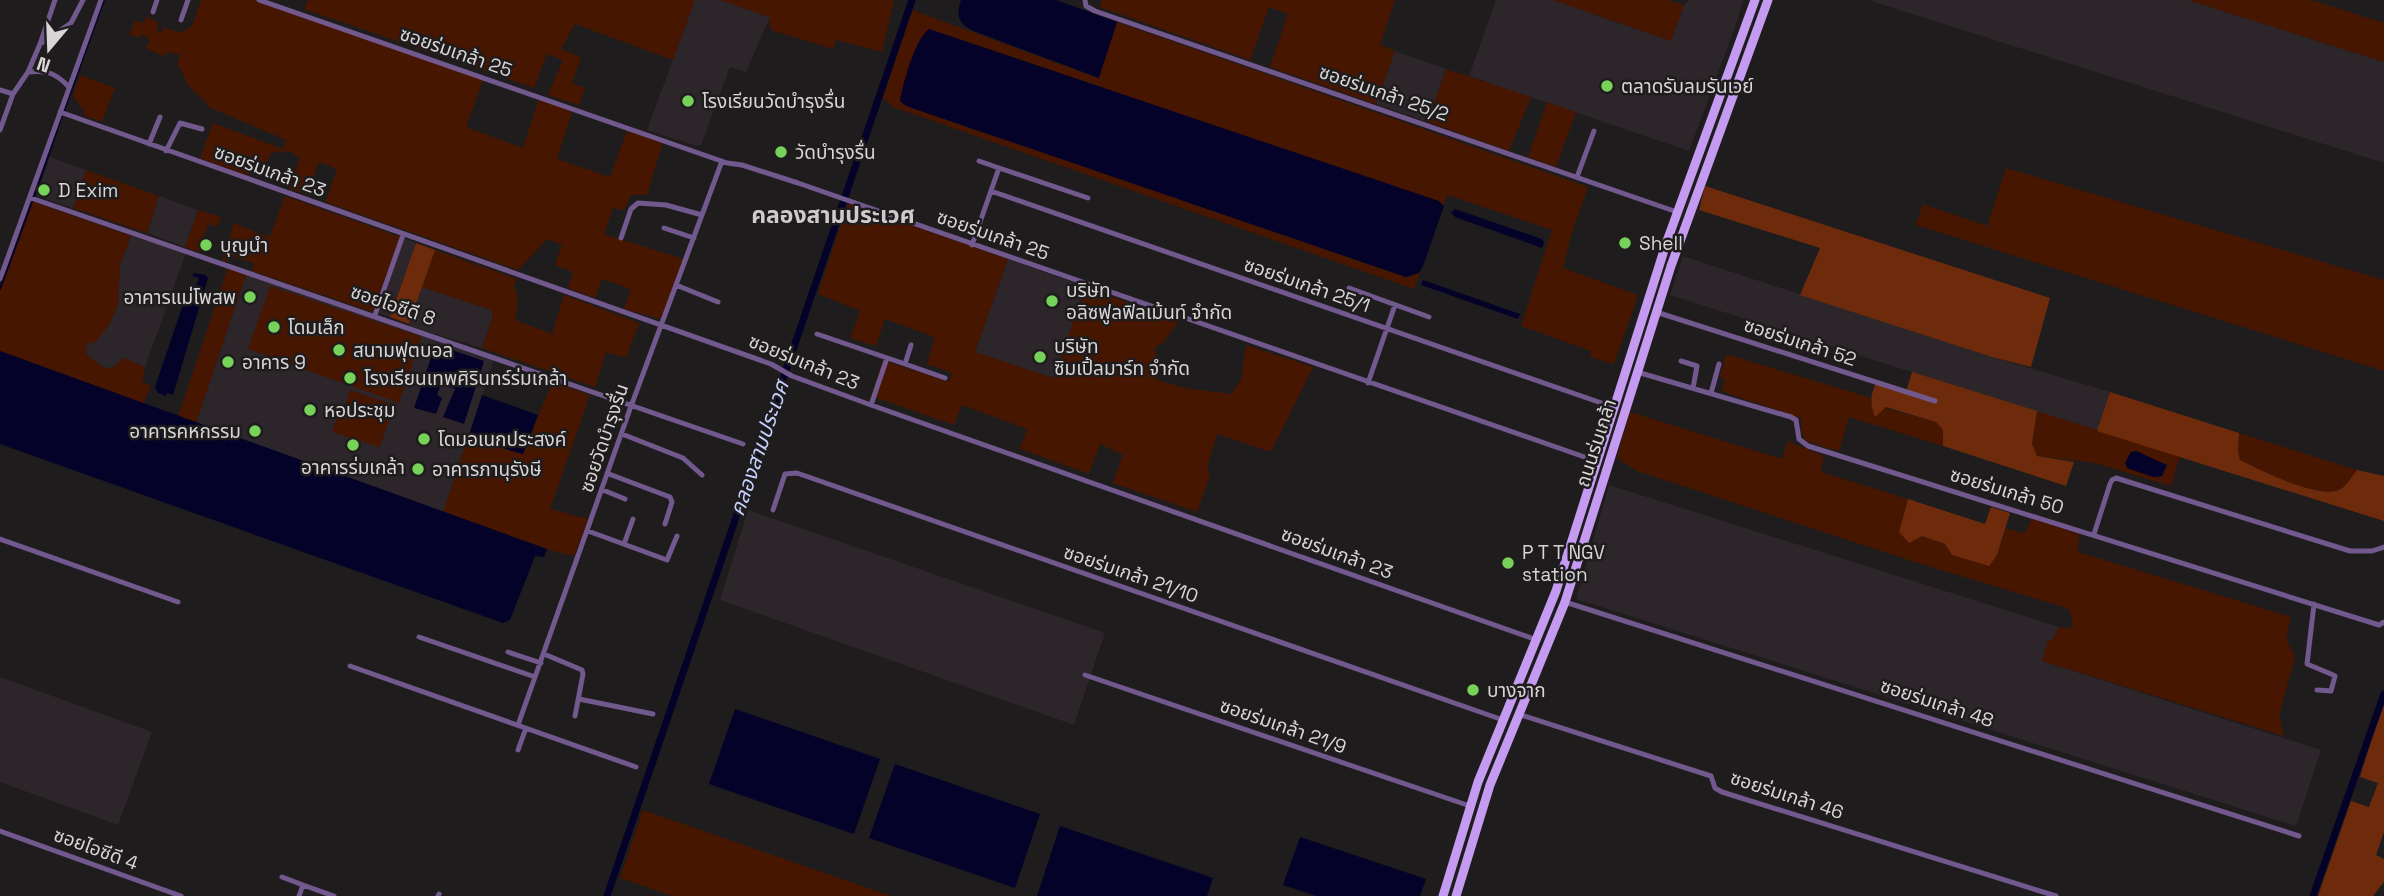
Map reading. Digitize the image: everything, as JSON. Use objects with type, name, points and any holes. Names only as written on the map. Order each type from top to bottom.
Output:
[{"type":"main road","name":"ถนนร่มเกล้า","points":[[1443,896],[1470,806],[1556,591],[1677,212],[1755,0]]},
{"type":"main road","name":"ถนนร่มเกล้า","points":[[1456,896],[1487,794],[1564,601],[1656,312],[1769,0]]},
{"type":"street","points":[[0,130],[13,94],[28,72],[40,44],[55,0]]},
{"type":"street","points":[[40,44],[71,23],[83,0]]},
{"type":"street","points":[[0,279],[33,198],[101,0]]},
{"type":"street","points":[[153,12],[157,0]]},
{"type":"street","points":[[181,20],[188,0]]},
{"type":"street","name":"ซอยร่มเกล้า 25","points":[[259,0],[722,161],[742,164],[830,194],[1596,461]]},
{"type":"street","name":"ซอยร่มเกล้า 25/2","points":[[1084,0],[1086,6],[1095,11],[1677,212]]},
{"type":"street","points":[[28,72],[55,74],[69,88]]},
{"type":"street","points":[[0,90],[13,94]]},
{"type":"street","name":"ซอยร่มเกล้า 23","points":[[62,113],[771,364],[792,376],[871,405],[1536,640]]},
{"type":"street","points":[[149,144],[160,117]]},
{"type":"street","points":[[166,150],[180,123],[202,129]]},
{"type":"street","points":[[1577,177],[1594,131]]},
{"type":"street","name":"ซอยวัดบำรุงรื่น","points":[[518,725],[722,161]]},
{"type":"street","points":[[979,161],[1088,198]]},
{"type":"street","points":[[972,244],[999,167]]},
{"type":"street","name":"ซอยร่มเกล้า 25/1","points":[[990,191],[1613,407]]},
{"type":"street","name":"ซอยไอซีดี 8","points":[[33,198],[743,444]]},
{"type":"street","points":[[621,238],[631,209],[638,203],[666,205],[702,215]]},
{"type":"street","points":[[664,228],[694,238]]},
{"type":"street","points":[[375,315],[403,234]]},
{"type":"street","points":[[676,285],[718,302]]},
{"type":"street","points":[[1349,288],[1429,317]]},
{"type":"street","points":[[1368,383],[1395,305]]},
{"type":"street","name":"ซอยร่มเกล้า 52","points":[[1656,312],[1935,401]]},
{"type":"street","points":[[817,334],[945,378]]},
{"type":"street","points":[[905,364],[911,345]]},
{"type":"street","points":[[871,405],[887,358]]},
{"type":"street","points":[[1681,361],[1697,366],[1693,388]]},
{"type":"street","points":[[1712,393],[1720,364]]},
{"type":"street","name":"ซอยร่มเกล้า 50","points":[[1637,372],[1796,420],[1799,439],[1808,446],[2379,625],[2384,622]]},
{"type":"street","points":[[622,434],[683,458],[702,475]]},
{"type":"street","name":"ซอยร่มเกล้า 21/10","points":[[773,510],[785,474],[797,473],[1503,720]]},
{"type":"street","points":[[609,474],[670,497],[672,502],[665,524]]},
{"type":"street","points":[[2094,534],[2110,484],[2116,478],[2350,551],[2372,551],[2384,547]]},
{"type":"street","points":[[603,490],[625,499]]},
{"type":"street","points":[[624,544],[633,519]]},
{"type":"street","points":[[588,531],[667,560],[677,536]]},
{"type":"street","points":[[0,539],[178,602]]},
{"type":"street","name":"ซอยร่มเกล้า 48","points":[[1564,601],[2299,836]]},
{"type":"street","points":[[2314,604],[2307,664],[2335,676],[2331,691],[2317,690]]},
{"type":"street","points":[[419,637],[535,677]]},
{"type":"street","points":[[508,652],[541,663]]},
{"type":"street","points":[[544,654],[582,670],[575,716]]},
{"type":"street","points":[[349,666],[636,767]]},
{"type":"street","name":"ซอยร่มเกล้า 21/9","points":[[1085,675],[1470,806]]},
{"type":"street","points":[[579,699],[653,714]]},
{"type":"street","name":"ซอยร่มเกล้า 46","points":[[1518,714],[1711,776],[1716,788],[1722,792],[2056,896]]},
{"type":"street","points":[[519,750],[526,728]]},
{"type":"street","name":"ซอยไอซีดี 4","points":[[0,831],[181,896]]},
{"type":"street","points":[[282,877],[334,896]]},
{"type":"street","points":[[299,896],[303,885]]},
{"type":"shaded area","points":[[201,0],[256,0],[483,80],[466,127],[523,148],[539,99],[572,112],[557,159],[610,177],[627,131],[663,142],[647,195],[631,195],[624,210],[613,208],[604,234],[683,259],[660,319],[624,309],[631,289],[602,279],[595,298],[568,288],[573,272],[555,265],[562,245],[547,239],[518,270],[325,202],[337,169],[319,162],[307,194],[289,189],[300,158],[289,151],[271,153],[267,161],[256,164],[247,175],[200,158],[213,123],[283,149],[286,140],[209,107],[186,82],[177,65],[180,55],[169,52],[163,56],[146,48],[150,40],[142,34],[140,38],[129,35],[135,20],[143,23],[147,17],[159,23],[156,30],[161,33],[164,27],[180,33],[192,26]]},
{"type":"shaded area","points":[[308,0],[695,0],[673,60],[575,24],[561,49],[581,57],[572,83],[585,88],[579,105],[548,95],[563,60],[547,54],[534,88],[304,9]]},
{"type":"shaded area","name":"โรงเรียนวัดบำรุงรื่น","points":[[695,0],[720,0],[770,17],[746,72],[730,67],[701,145],[697,146],[647,130]]},
{"type":"shaded area","points":[[720,0],[894,0],[882,52],[836,40],[833,49],[771,30],[769,17]]},
{"type":"shaded area","points":[[1102,0],[1395,0],[1380,45],[1395,51],[1376,104],[1270,67],[1288,14],[1269,7],[1250,60],[1100,7]]},
{"type":"shaded area","name":"ตลาดรับลมรันเวย์","points":[[1496,0],[1553,0],[1671,41],[1684,5],[1689,0],[1743,0],[1689,151],[1469,76]]},
{"type":"shaded area","points":[[1553,0],[1668,0],[1684,5],[1671,41]]},
{"type":"shaded area","points":[[1868,0],[2188,0],[2384,62],[2384,163]]},
{"type":"shaded area","points":[[2188,0],[2311,0],[2384,23],[2384,62]]},
{"type":"shaded area","points":[[912,10],[1098,78],[1117,22],[1588,187],[1563,268],[1638,295],[1614,364],[1590,357],[1591,351],[1521,326],[1552,230],[1448,195],[1443,206],[1438,201],[918,42],[900,101],[971,129],[1405,277],[1411,277],[1421,270],[1414,289],[893,107],[883,98]]},
{"type":"shaded area","points":[[1395,51],[1446,69],[1428,122],[1376,104]]},
{"type":"shaded area","points":[[1446,69],[1531,97],[1509,151],[1428,122]]},
{"type":"shaded area","points":[[80,75],[115,88],[102,122],[83,115],[84,110],[73,96]]},
{"type":"shaded area","points":[[1547,102],[1576,112],[1556,167],[1528,157]]},
{"type":"shaded area","points":[[50,157],[86,170],[73,208],[36,196]]},
{"type":"shaded area","points":[[2006,168],[2384,280],[2384,371],[1916,225],[1923,204],[1987,226]]},
{"type":"shaded area","points":[[86,170],[159,196],[147,233],[73,208]]},
{"type":"shaded area","points":[[1705,186],[2050,298],[2031,367],[1800,295],[1820,248],[1699,210]]},
{"type":"shaded area","points":[[159,196],[198,210],[185,247],[147,233]]},
{"type":"shaded area","points":[[285,196],[400,237],[373,312],[252,271],[254,263],[231,256],[227,262],[222,260],[234,223],[268,237]]},
{"type":"shaded area","points":[[31,201],[131,236],[120,264],[118,305],[109,325],[94,344],[88,341],[85,353],[101,366],[111,369],[124,358],[145,367],[142,382],[151,386],[143,404],[0,351],[0,286]]},
{"type":"shaded area","points":[[850,204],[1008,259],[975,352],[1053,378],[1086,287],[1179,321],[1163,343],[1155,347],[1157,380],[1185,388],[1231,394],[1241,380],[1246,345],[1313,367],[1271,452],[1217,434],[1207,467],[1210,475],[1197,512],[1113,483],[1123,455],[1100,444],[1089,474],[1020,449],[1027,429],[962,405],[954,425],[871,396],[883,360],[949,382],[952,373],[927,364],[935,337],[885,319],[876,346],[850,338],[860,311],[818,294],[846,208]]},
{"type":"shaded area","points":[[198,210],[221,217],[217,227],[208,224],[199,252],[185,247]]},
{"type":"shaded area","points":[[131,236],[186,253],[145,367],[124,359],[112,369],[101,366],[85,353],[88,341],[94,344],[118,305],[120,264]]},
{"type":"shaded area","points":[[404,238],[416,243],[390,317],[379,313]]},
{"type":"shaded area","points":[[416,243],[435,250],[409,324],[390,317]]},
{"type":"shaded area","points":[[435,250],[517,279],[514,287],[517,299],[515,320],[552,334],[564,295],[639,323],[626,358],[606,352],[595,387],[482,348],[493,316],[491,310],[422,287]]},
{"type":"shaded area","points":[[1683,256],[1992,357],[2110,392],[2097,431],[1670,295]]},
{"type":"shaded area","points":[[1008,259],[1086,287],[1053,378],[975,352]]},
{"type":"shaded area","points":[[228,268],[246,275],[196,423],[178,417]]},
{"type":"shaded area","name":"โรงเรียนเทพศิรินทร์ร่มเกล้า","points":[[247,272],[494,360],[443,512],[196,423]]},
{"type":"shaded area","points":[[270,286],[419,336],[421,339],[399,403],[248,349]]},
{"type":"shaded area","points":[[422,287],[491,310],[493,316],[482,348],[409,326]]},
{"type":"shaded area","points":[[1726,354],[1871,398],[1870,404],[1936,422],[1943,430],[1943,446],[1849,417],[1839,451],[1805,441],[1801,418],[1721,391],[1725,380],[1720,377]]},
{"type":"shaded area","points":[[1912,372],[2037,411],[2032,444],[2037,456],[2074,462],[2066,486],[1943,446],[1943,430],[1936,422],[1886,407],[1875,417],[1871,400],[1876,383],[1906,392]]},
{"type":"shaded area","points":[[552,382],[590,395],[550,509],[588,519],[574,556],[443,512],[468,438],[523,454]]},
{"type":"shaded area","points":[[350,390],[394,405],[380,447],[332,432],[338,413],[342,414]]},
{"type":"shaded area","points":[[2110,392],[2239,433],[2240,460],[2303,487],[2329,492],[2339,490],[2357,470],[2384,476],[2384,521],[2097,431]]},
{"type":"shaded area","points":[[2037,411],[2180,456],[2171,486],[2095,463],[2037,456],[2032,444]],"holes":[[[2136,451],[2167,466],[2158,478],[2127,468]]]},
{"type":"shaded area","points":[[1630,412],[1782,459],[1788,441],[1824,456],[1821,472],[1908,499],[1899,532],[1945,544],[1952,555],[1997,555],[2006,528],[2024,534],[2032,519],[2079,534],[2078,552],[2291,617],[2286,639],[2295,657],[2279,715],[2284,736],[2042,661],[2048,640],[2052,640],[2059,627],[2071,629],[2072,617],[2067,608],[1918,563],[1637,471],[1617,458]]},
{"type":"shaded area","points":[[2239,433],[2357,470],[2339,490],[2317,491],[2303,487],[2240,460]]},
{"type":"shaded area","points":[[1609,485],[2059,627],[2042,661],[2321,750],[2296,826],[1576,599]]},
{"type":"shaded area","points":[[1908,499],[1985,524],[1991,507],[2010,513],[1997,555],[1989,566],[1952,555],[1945,544],[1922,536],[1909,543],[1899,532]]},
{"type":"shaded area","points":[[748,510],[1105,633],[1074,725],[720,600]]},
{"type":"shaded area","points":[[0,677],[152,732],[118,825],[0,782]]},
{"type":"shaded area","points":[[2384,697],[2384,832],[2376,855],[2384,859],[2384,882],[2373,896],[2318,896],[2351,801],[2369,807],[2378,783],[2360,777]]},
{"type":"shaded area","points":[[643,810],[891,896],[672,896],[620,878]]},
{"type":"water","points":[[961,0],[1056,0],[1117,22],[1099,78],[971,30],[959,18]]},
{"type":"water","points":[[929,29],[1439,201],[1444,206],[1423,266],[1419,273],[1406,277],[906,106],[900,101],[907,73],[914,51]]},
{"type":"water","points":[[1455,209],[1542,239],[1542,248],[1455,217],[1451,213]]},
{"type":"water","points":[[194,273],[208,278],[173,395],[167,393],[166,396],[158,393],[155,387],[190,284],[196,286],[199,278],[192,276]]},
{"type":"water","points":[[1423,280],[1520,314],[1518,319],[1421,285]]},
{"type":"water","points":[[443,347],[484,361],[464,424],[443,417],[455,389],[441,384],[437,395],[442,398],[436,414],[414,408],[433,352],[441,353]]},
{"type":"water","points":[[0,351],[547,549],[544,557],[535,556],[510,620],[503,623],[0,444]]},
{"type":"water","points":[[482,395],[538,415],[523,454],[468,438]]},
{"type":"water","points":[[2136,451],[2167,465],[2162,476],[2153,477],[2127,468],[2125,463],[2131,452]]},
{"type":"water","points":[[735,709],[880,759],[854,834],[709,784]]},
{"type":"water","points":[[895,764],[1040,814],[1015,888],[869,838]]},
{"type":"water","points":[[1060,826],[1213,878],[1207,896],[1037,896]]},
{"type":"water","points":[[1300,837],[1426,879],[1420,896],[1316,896],[1283,885]]},
{"type":"waterway","points":[[64,111],[104,0]]},
{"type":"waterway","name":"คลองสามประเวศ","points":[[607,896],[912,0]]},
{"type":"waterway","points":[[34,197],[62,116]]},
{"type":"waterway","points":[[0,289],[32,202]]},
{"type":"waterway","points":[[2313,896],[2384,694]]},
{"type":"place","name":"ตลาดรับลมรันเวย์","points":[[1607,86]]},
{"type":"place","name":"โรงเรียนวัดบำรุงรื่น","points":[[688,101]]},
{"type":"place","name":"วัดบำรุงรื่น","points":[[781,152]]},
{"type":"place","name":"D Exim","points":[[44,190]]},
{"type":"place","name":"Shell","points":[[1625,243]]},
{"type":"place","name":"บุญนำ","points":[[206,245]]},
{"type":"place","name":"อาคารแม่โพสพ","points":[[250,297]]},
{"type":"place","name":"บริษัท อลิซฟูลฟิลเม้นท์ จำกัด","points":[[1052,301]]},
{"type":"place","name":"โดมเล็ก","points":[[274,327]]},
{"type":"place","name":"สนามฟุตบอล","points":[[339,350]]},
{"type":"place","name":"บริษัท ซิมเปิ้ลมาร์ท จำกัด","points":[[1040,357]]},
{"type":"place","name":"อาคาร 9","points":[[228,362]]},
{"type":"place","name":"โรงเรียนเทพศิรินทร์ร่มเกล้า","points":[[350,378]]},
{"type":"place","name":"หอประชุม","points":[[310,410]]},
{"type":"place","name":"อาคารคหกรรม","points":[[255,431]]},
{"type":"place","name":"โดมอเนกประสงค์","points":[[424,439]]},
{"type":"place","name":"อาคารร่มเกล้า","points":[[353,445]]},
{"type":"place","name":"อาคารภานุรังษี","points":[[418,469]]},
{"type":"place","name":"P T T NGV station","points":[[1508,563]]},
{"type":"place","name":"บางจาก","points":[[1473,690]]},
{"type":"district","name":"คลองสามประเวศ","points":[[833,215]]}]
